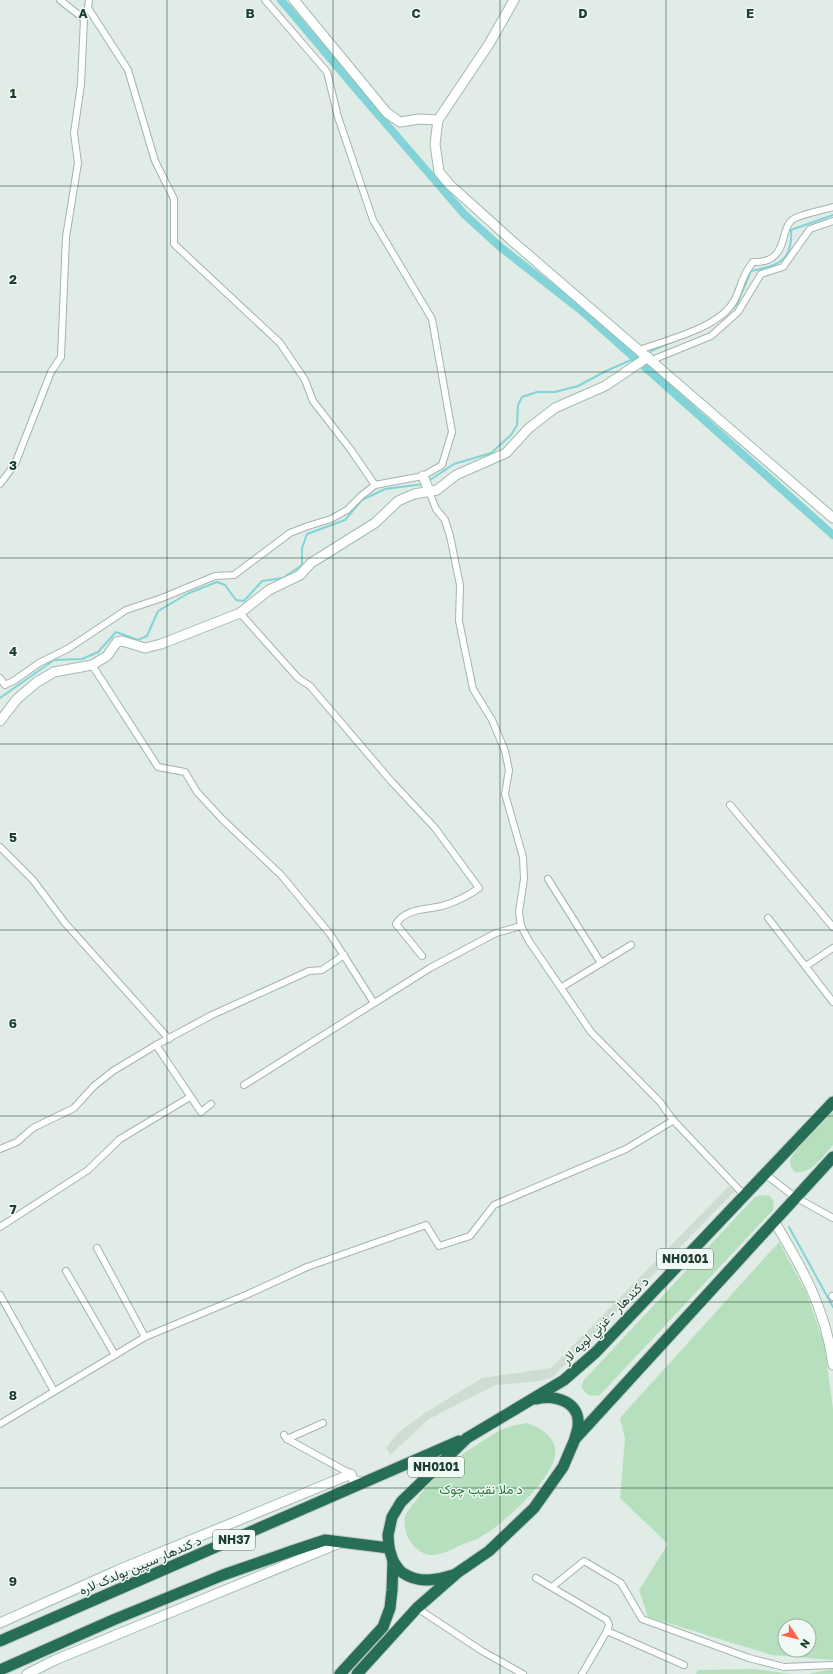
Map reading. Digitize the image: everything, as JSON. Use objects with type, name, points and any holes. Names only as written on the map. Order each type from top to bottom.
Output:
[{"type":"highway","name":"د کندهار - غزني لويه لار","points":[[457,1573],[437,1580],[418,1580],[402,1573],[393,1561],[389,1548],[388,1535],[392,1517],[401,1502],[467,1438],[564,1380],[596,1352],[833,1102]]},
{"type":"highway","name":"د کندهار - غزني لويه لار","points":[[357,1674],[417,1608],[457,1573],[489,1551],[534,1508],[563,1467],[575,1439],[833,1156]]},
{"type":"highway","name":"NH0101","points":[[527,1402],[543,1397],[557,1398],[568,1402],[576,1411],[578,1425],[575,1439]]},
{"type":"highway","name":"د کندهار سپین بولدک لاره","points":[[0,1641],[467,1438]]},
{"type":"highway","name":"NH37","points":[[0,1670],[113,1620],[222,1575],[325,1540],[389,1548]]},
{"type":"highway","name":"د کندهار - غزني لويه لار","points":[[340,1674],[383,1627],[390,1608],[393,1561]]},
{"type":"street","points":[[0,484],[15,464],[51,372],[61,357],[66,237],[78,163],[74,133],[81,84],[84,19],[60,0]]},
{"type":"street","points":[[89,0],[88,8],[128,70],[155,161],[174,199],[174,244],[280,343],[305,380],[313,401],[376,485]]},
{"type":"street","points":[[0,721],[17,699],[43,678],[54,672],[92,665],[107,656],[117,642],[122,641],[145,648],[161,644],[240,613],[269,590],[300,575],[311,563],[375,523],[398,502],[414,494],[426,484],[442,465],[452,432],[432,318],[373,220],[338,117],[328,72],[266,0]]},
{"type":"street","points":[[294,0],[387,113],[400,122],[419,119],[438,120]]},
{"type":"street","points":[[514,0],[488,44],[438,120],[434,144],[439,172],[450,185],[510,239],[833,518]]},
{"type":"street","points":[[639,350],[697,329],[722,315],[734,301],[745,272],[752,262],[762,263],[773,258],[781,248],[787,227],[792,219],[833,207]]},
{"type":"street","points":[[0,678],[5,685],[15,680],[38,663],[69,648],[126,610],[162,598],[216,576],[234,575],[290,533],[331,519],[347,510],[361,496],[376,485],[426,484],[437,490],[456,475],[506,453],[529,428],[556,408],[605,386],[632,367],[711,336],[738,312],[761,274],[783,267],[810,229],[833,221]]},
{"type":"street","points":[[426,484],[436,510],[445,520],[450,536],[460,585],[460,621],[473,689],[492,720],[505,751],[509,770],[505,794],[523,857],[524,879],[519,912],[521,926],[591,1032],[660,1102],[673,1120],[745,1196]]},
{"type":"street","points":[[240,613],[298,678],[310,686],[391,781],[435,828],[479,888],[465,897],[442,906],[413,911],[400,918],[396,924],[422,956]]},
{"type":"street","points":[[92,665],[158,767],[185,772],[197,792],[223,820],[281,875],[330,934],[374,1003]]},
{"type":"street","points":[[730,805],[833,927]]},
{"type":"street","points":[[0,846],[33,880],[65,923],[169,1039]]},
{"type":"street","points":[[548,879],[601,963]]},
{"type":"street","points":[[768,918],[833,1002]]},
{"type":"street","points":[[244,1085],[430,968],[496,933],[521,926]]},
{"type":"street","points":[[562,987],[631,945]]},
{"type":"street","points":[[806,966],[833,948]]},
{"type":"street","points":[[0,1149],[17,1142],[33,1128],[74,1108],[94,1086],[113,1071],[156,1045],[212,1015],[309,971],[322,970],[344,955]]},
{"type":"street","points":[[156,1045],[201,1112],[211,1104]]},
{"type":"street","points":[[0,1227],[88,1170],[120,1140],[190,1097]]},
{"type":"street","points":[[0,1424],[145,1337],[246,1295],[307,1267],[426,1225],[439,1246],[470,1236],[494,1205],[626,1149],[673,1120]]},
{"type":"street","points":[[765,1174],[795,1197],[833,1218]]},
{"type":"street","points":[[774,1221],[799,1262],[817,1302],[830,1343],[833,1365]]},
{"type":"street","points":[[97,1248],[145,1337]]},
{"type":"street","points":[[66,1270],[115,1355]]},
{"type":"street","points":[[0,1294],[54,1391]]},
{"type":"street","points":[[322,1423],[285,1437],[351,1474],[354,1481],[366,1483]]},
{"type":"street","points":[[0,1623],[111,1573],[351,1474]]},
{"type":"street","points":[[27,1674],[56,1660],[342,1542]]},
{"type":"street","points":[[552,1587],[584,1561],[621,1583],[642,1619],[749,1658],[784,1667],[833,1665]]},
{"type":"street","points":[[536,1578],[607,1620],[609,1625],[607,1631],[582,1674]]},
{"type":"street","points":[[417,1608],[482,1651],[523,1674]]},
{"type":"street","points":[[607,1631],[684,1665]]},
{"type":"shaded area","points":[[729,1186],[735,1191],[553,1377],[540,1381],[496,1385],[429,1419],[390,1455],[386,1448],[398,1433],[425,1413],[482,1378],[551,1368]]},
{"type":"green space","points":[[833,1112],[833,1145],[811,1168],[806,1171],[795,1172],[790,1164],[792,1156],[802,1143]]},
{"type":"green space","points":[[762,1195],[770,1196],[774,1202],[773,1210],[600,1395],[594,1396],[587,1393],[581,1386],[584,1380],[755,1197]]},
{"type":"green space","points":[[779,1242],[806,1292],[824,1343],[833,1409],[833,1660],[809,1658],[817,1658],[817,1618],[777,1618],[777,1655],[648,1617],[639,1590],[668,1544],[620,1498],[625,1438],[620,1418]]},
{"type":"green space","name":"د ملا نقيب چوک","points":[[526,1423],[543,1430],[554,1444],[555,1450],[555,1456],[551,1466],[536,1489],[502,1522],[477,1539],[439,1554],[431,1555],[425,1554],[414,1546],[405,1527],[406,1514],[430,1483],[446,1467],[484,1440],[503,1429]]},
{"type":"green space","points":[[754,1669],[791,1674],[696,1674],[698,1670]]},
{"type":"green space","points":[[833,1669],[833,1674],[808,1674]]},
{"type":"waterway","points":[[281,0],[464,214],[499,246],[582,311],[833,535]]},
{"type":"waterway","points":[[730,311],[737,304],[751,271],[776,264],[786,255],[791,240],[791,230],[833,215]]},
{"type":"waterway","points":[[651,351],[674,341]]},
{"type":"waterway","points":[[427,482],[454,464],[491,453],[511,435],[517,425],[518,405],[522,397],[537,392],[555,392],[578,386],[606,371],[638,357]]},
{"type":"waterway","points":[[0,698],[54,660],[82,659],[98,652],[116,632],[138,640],[147,636],[158,611],[189,593],[217,582],[225,585],[236,600],[244,601],[262,581],[283,578],[302,565],[302,548],[307,534],[345,520],[362,500],[385,489],[424,484]]},
{"type":"waterway","points":[[789,1227],[833,1307]]}]
